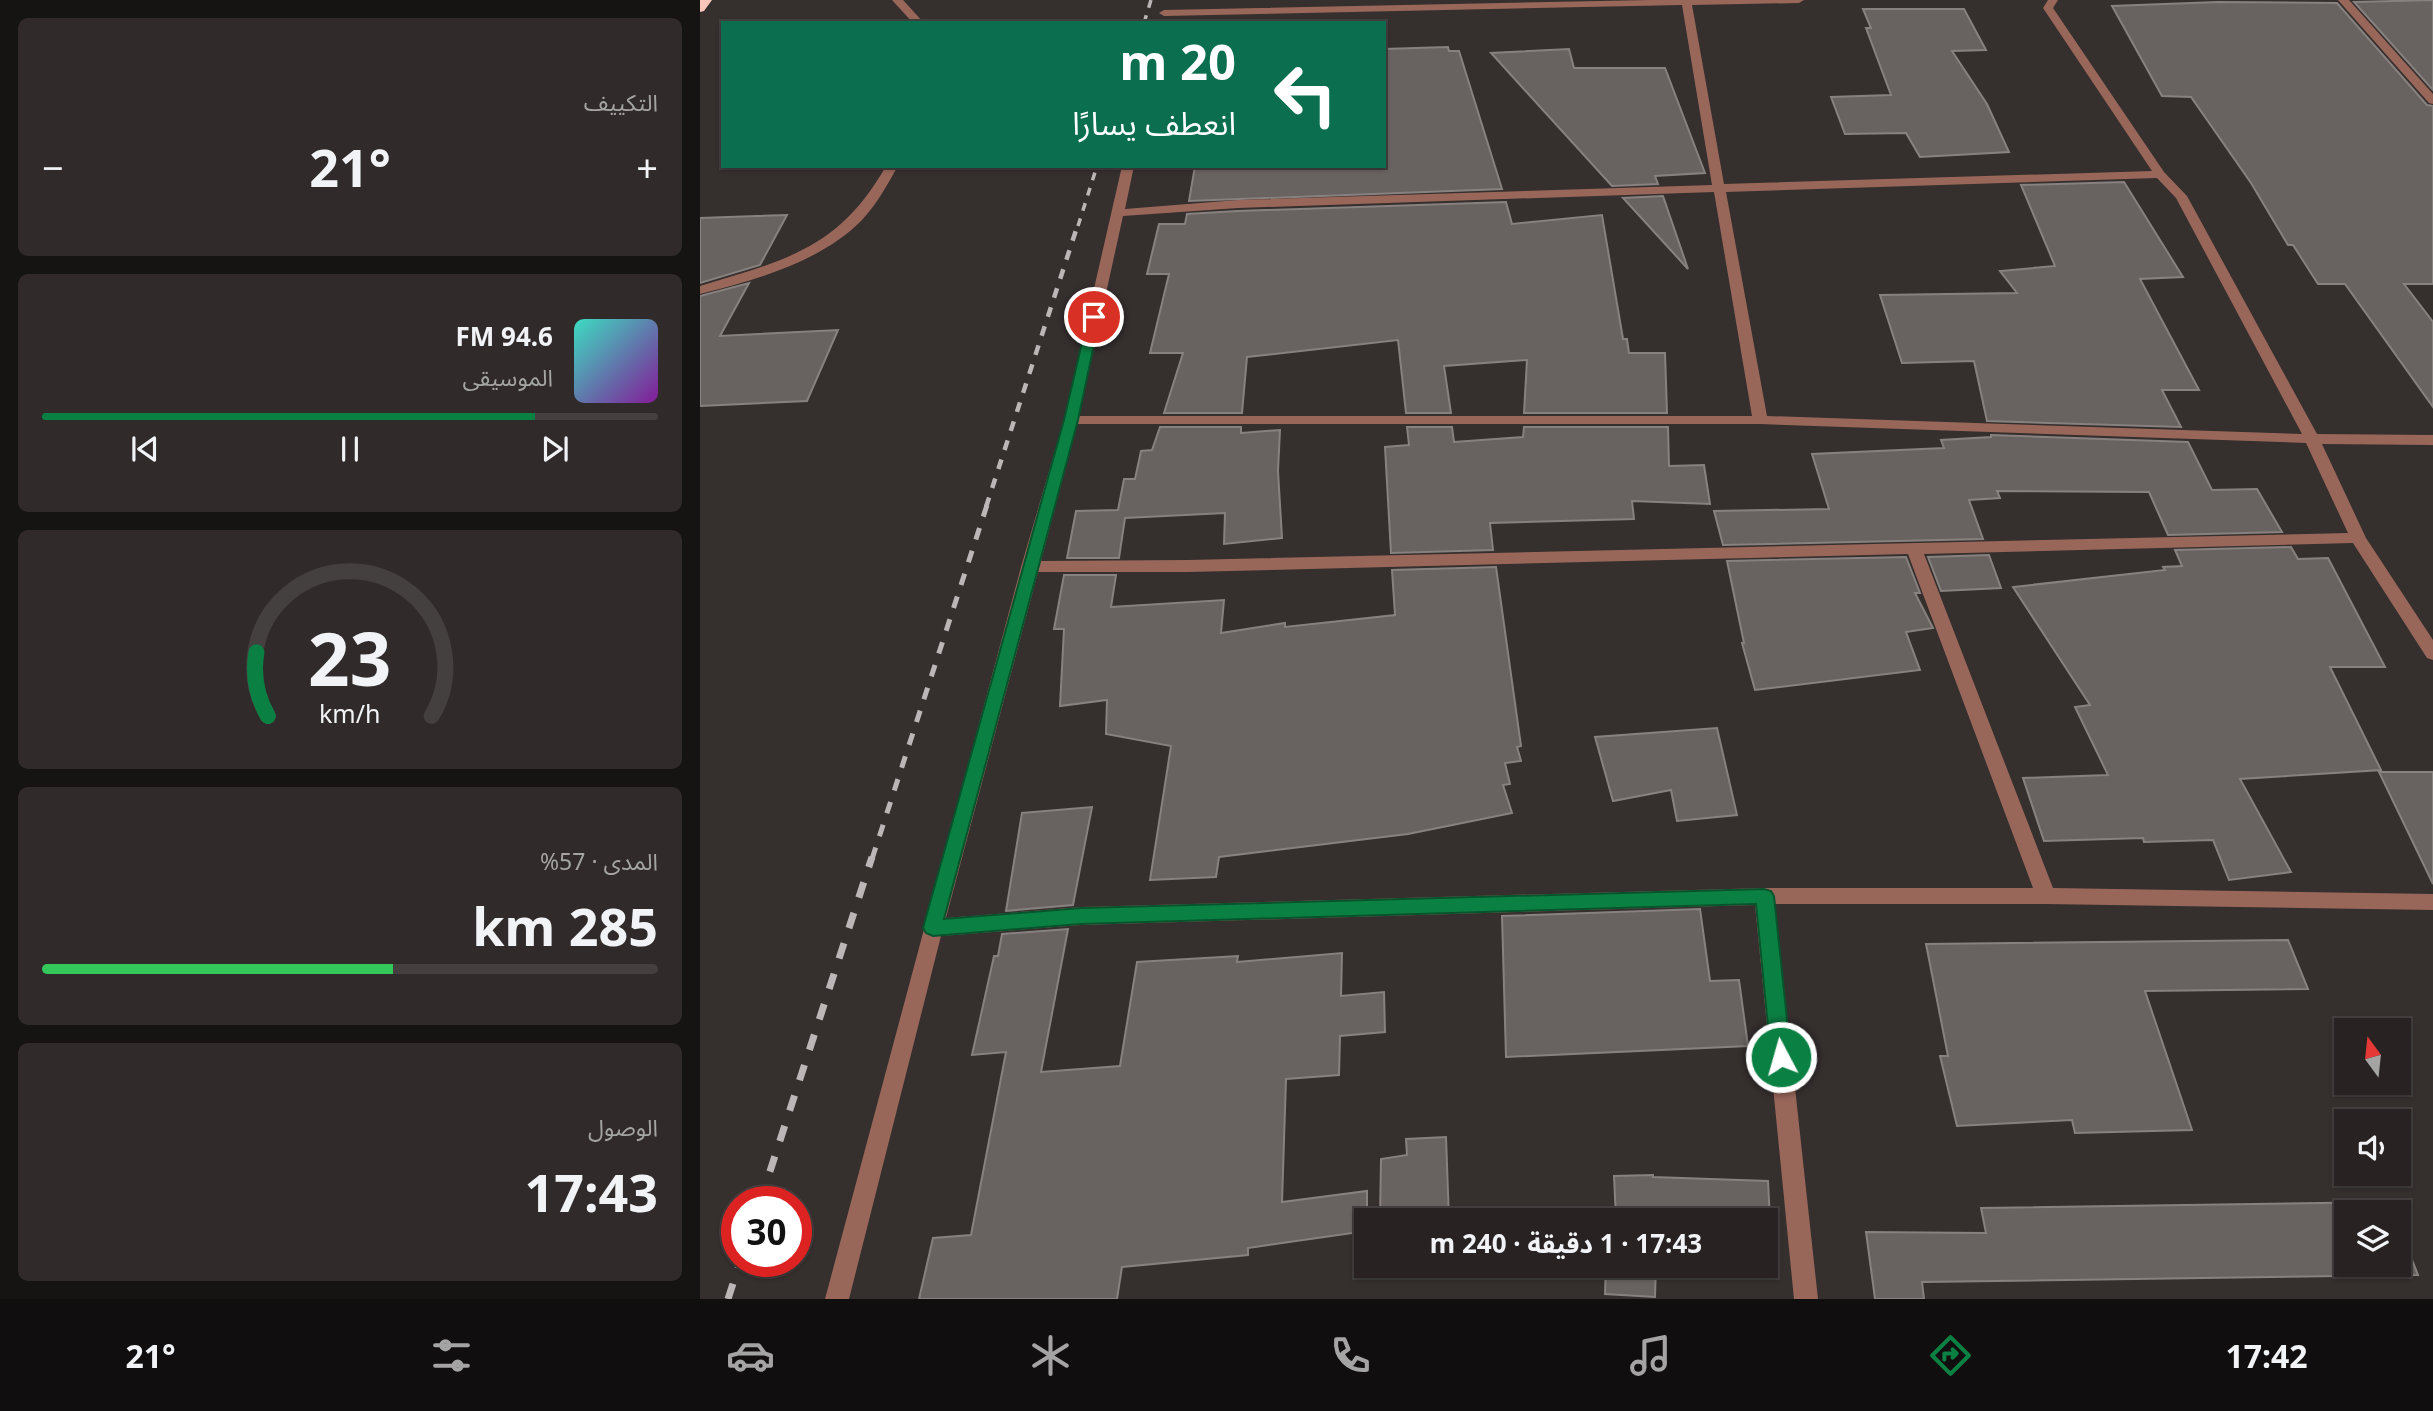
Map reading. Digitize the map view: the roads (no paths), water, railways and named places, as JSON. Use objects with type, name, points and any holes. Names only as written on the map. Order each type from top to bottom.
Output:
[{"type":"highway","points":[[700,8],[706,0]]},
{"type":"street","points":[[897,0],[917,21]]},
{"type":"street","points":[[1168,0],[1163,18],[1447,3],[1799,0]]},
{"type":"street","points":[[2053,0],[2048,8],[2160,174],[2181,196],[2312,439],[2358,538],[2433,654]]},
{"type":"street","points":[[2343,0],[2433,102]]},
{"type":"street","points":[[1686,2],[1760,420]]},
{"type":"street","points":[[700,290],[776,266],[816,249],[837,236],[869,208],[891,168]]},
{"type":"street","points":[[837,1299],[1029,567],[1071,420],[1128,168]]},
{"type":"street","points":[[1116,214],[1238,204],[2160,174]]},
{"type":"street","points":[[1071,420],[1760,420],[2312,439],[2433,440]]},
{"type":"street","points":[[1029,567],[1188,566],[2358,538]]},
{"type":"street","points":[[1914,548],[2046,896]]},
{"type":"street","points":[[933,928],[1081,916],[1764,896],[2046,896],[2433,902]]},
{"type":"street","points":[[1764,896],[1805,1299]]},
{"type":"railway","points":[[1145,21],[1151,0]]},
{"type":"railway","points":[[1078,226],[1096,168]]},
{"type":"railway","points":[[986,507],[1078,224]]},
{"type":"railway","points":[[872,859],[987,505]]},
{"type":"railway","points":[[765,1186],[872,857]]},
{"type":"railway","points":[[728,1299],[735,1277]]}]
